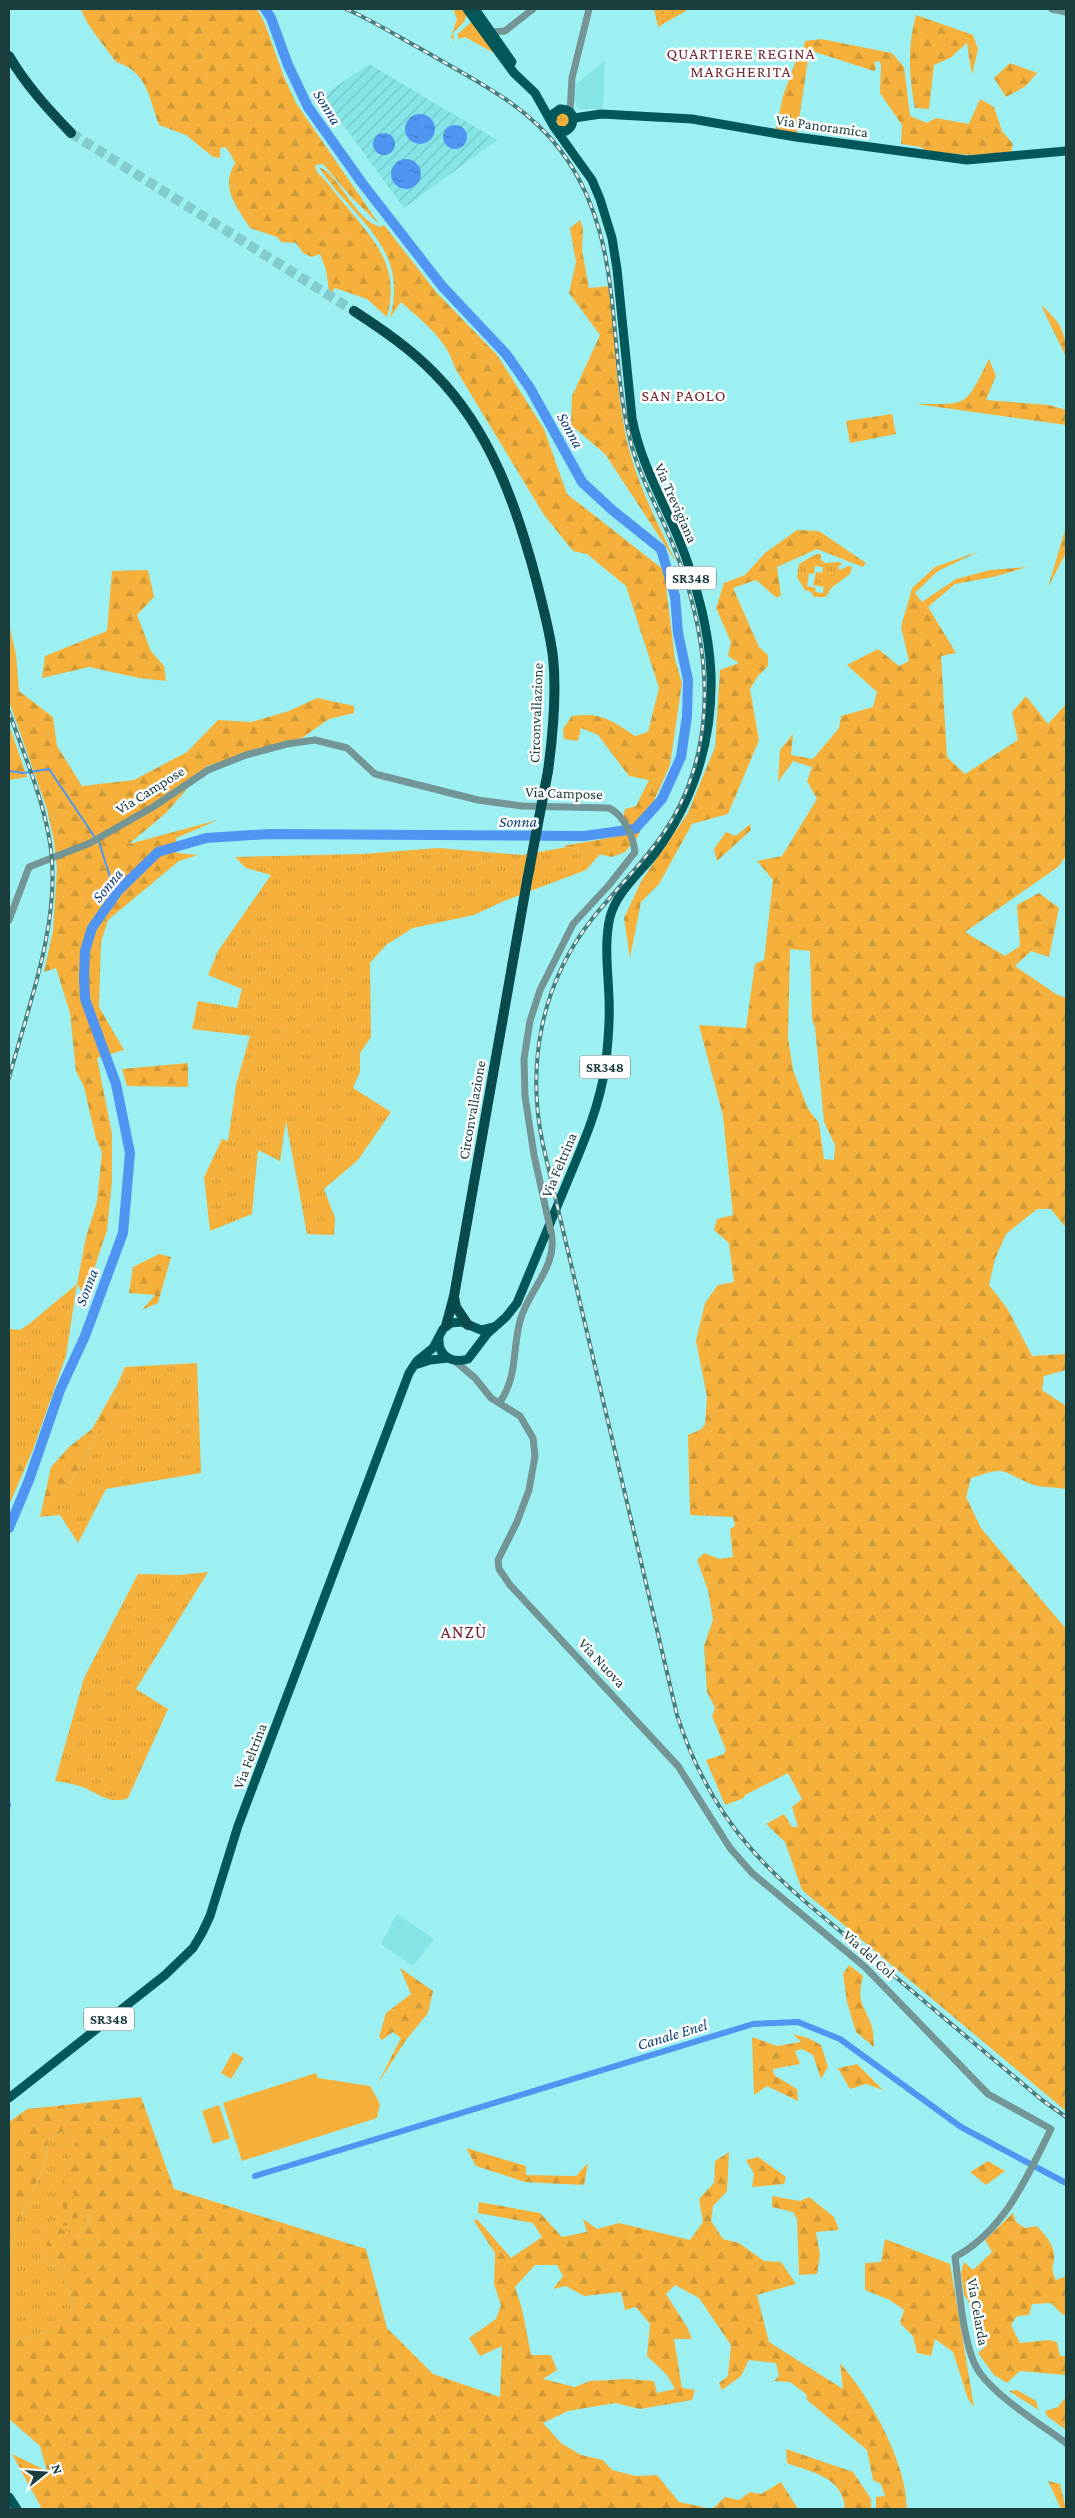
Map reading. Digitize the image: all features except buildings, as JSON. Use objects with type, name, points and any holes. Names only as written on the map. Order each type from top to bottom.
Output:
[{"type":"highway","points":[[9,56],[19,74],[72,133]]},
{"type":"highway","name":"Circonvallazione","points":[[354,311],[396,340],[436,374],[470,417],[489,448],[519,520],[547,621],[553,658],[553,718],[548,771],[454,1296],[446,1326]]},
{"type":"highway","points":[[454,1296],[456,1307],[470,1326]]},
{"type":"main road","points":[[467,9],[514,74],[528,85]]},
{"type":"main road","points":[[475,9],[535,93],[569,113],[573,124],[569,130],[557,130]]},
{"type":"main road","name":"Via Trevigiana","points":[[535,93],[557,130],[592,180],[612,238],[636,438],[641,456],[677,536],[688,567],[705,629],[711,674],[708,729],[698,771],[689,797],[655,853],[619,898],[610,917],[607,949],[609,998]]},
{"type":"main road","points":[[552,120],[569,113]]},
{"type":"main road","name":"Via Panoramica","points":[[569,113],[650,115],[692,119],[796,137],[967,160],[1066,151]]},
{"type":"main road","name":"Via Trevigiana","points":[[569,130],[572,150]]},
{"type":"main road","name":"Via Feltrina","points":[[475,1352],[493,1327],[506,1318],[517,1303],[594,1114],[607,1051],[609,998]]},
{"type":"main road","points":[[446,1326],[457,1322],[481,1330],[493,1327]]},
{"type":"main road","name":"Via Feltrina","points":[[9,2098],[165,1975],[193,1948],[210,1916],[238,1826],[401,1391],[412,1369],[433,1348],[446,1326]]},
{"type":"main road","points":[[412,1369],[430,1360],[468,1359],[475,1352],[477,1338],[470,1326]]},
{"type":"main road","points":[[439,1339],[440,1350],[451,1360]]},
{"type":"main road","points":[[9,2497],[17,2509]]},
{"type":"street","points":[[491,32],[506,31],[533,9]]},
{"type":"street","points":[[569,113],[570,95],[589,9]]},
{"type":"street","points":[[1052,9],[1066,12]]},
{"type":"street","name":"Via Campose","points":[[9,920],[29,867],[90,843],[153,807],[208,770],[246,755],[286,744],[315,740],[347,748],[375,774],[478,800],[522,806],[609,808],[618,814],[634,841],[635,852],[573,924],[540,990],[530,1021],[524,1059],[525,1096],[534,1155],[551,1232],[552,1255],[523,1311],[518,1331],[513,1375],[508,1390],[500,1402]]},
{"type":"street","points":[[475,1352],[472,1366],[475,1378]]},
{"type":"street","points":[[451,1360],[475,1378],[486,1394],[500,1402]]},
{"type":"street","name":"Via Nuova","points":[[500,1402],[512,1409],[527,1424],[534,1438],[535,1456],[524,1506],[498,1565],[510,1585],[616,1698],[688,1779]]},
{"type":"street","name":"Via del Col","points":[[688,1779],[730,1848],[752,1873],[865,1966],[988,2094],[1051,2129],[1028,2176],[1006,2212],[975,2243],[955,2257]]},
{"type":"street","name":"Via Celarda","points":[[955,2257],[969,2349],[978,2372],[991,2386],[1066,2443]]},
{"type":"shaded area","points":[[605,60],[603,109],[581,109],[577,107],[574,99],[575,85]]},
{"type":"shaded area","points":[[369,64],[497,140],[404,208],[322,96]]},
{"type":"shaded area","points":[[397,1914],[434,1939],[413,1966],[381,1944]]},
{"type":"green space","points":[[81,9],[257,9],[265,24],[284,77],[296,103],[379,224],[353,199],[323,164],[315,165],[317,172],[368,233],[383,257],[388,270],[390,284],[387,317],[367,299],[335,288],[332,292],[329,291],[326,270],[320,254],[312,257],[303,253],[296,243],[281,242],[277,237],[250,228],[235,204],[229,189],[231,172],[235,163],[230,153],[225,147],[220,148],[220,158],[213,157],[186,135],[159,125],[141,79],[126,66],[116,62],[92,30]]},
{"type":"green space","points":[[453,9],[464,9],[467,14],[464,22],[453,33],[454,42],[451,37],[457,19]]},
{"type":"green space","points":[[654,9],[689,9],[658,27]]},
{"type":"green space","points":[[916,15],[973,35],[978,49],[972,75],[967,43],[950,58],[934,65],[929,109],[915,108],[913,96],[910,50]]},
{"type":"green space","points":[[471,22],[496,54],[465,37],[458,39],[458,34]]},
{"type":"green space","points":[[821,39],[892,53],[904,67],[910,116],[927,123],[936,118],[969,124],[980,99],[994,107],[1002,131],[1013,144],[1011,152],[970,155],[925,151],[921,147],[901,144],[902,125],[880,93],[881,65],[879,61],[874,62],[876,68],[874,71],[812,51],[809,53],[797,133],[776,129],[783,96],[797,58],[803,51],[805,41]]},
{"type":"green space","points":[[1010,63],[1037,73],[1026,86],[1006,97],[994,78]]},
{"type":"green space","points":[[560,113],[566,113],[570,119],[567,127],[559,127],[555,118]]},
{"type":"green space","points":[[319,167],[334,179],[362,215],[380,227],[384,225],[436,292],[497,355],[544,429],[567,494],[664,570],[675,660],[682,683],[670,765],[637,838],[625,852],[612,857],[563,846],[620,836],[625,809],[636,806],[649,780],[629,776],[598,735],[581,728],[578,741],[564,739],[563,729],[572,716],[591,715],[606,719],[635,736],[648,732],[659,688],[626,586],[587,554],[573,551],[544,515],[455,368],[446,348],[433,331],[401,302],[390,318],[394,293],[392,271],[385,252],[374,235]]},
{"type":"green space","points":[[580,220],[583,229],[582,250],[589,288],[610,286],[621,409],[633,464],[656,521],[676,562],[605,454],[571,425],[572,396],[600,335],[569,293],[576,262],[570,228]]},
{"type":"green space","points":[[1041,305],[1061,328],[1065,340],[1066,357]]},
{"type":"green space","points":[[989,359],[996,376],[986,400],[1049,405],[1066,410],[1066,425],[916,404],[947,404],[963,400],[975,387]]},
{"type":"green space","points":[[892,414],[896,434],[850,443],[846,421]]},
{"type":"green space","points":[[797,530],[819,531],[866,563],[863,567],[817,549],[777,567],[781,595],[777,598],[756,580],[733,588],[759,647],[768,655],[768,666],[758,676],[750,689],[759,740],[728,814],[692,824],[659,884],[641,902],[630,958],[624,918],[642,880],[688,813],[715,747],[720,670],[739,663],[728,656],[731,642],[716,608],[724,583],[745,575],[765,553]]},
{"type":"green space","points":[[1065,530],[1066,553],[1048,587]]},
{"type":"green space","points":[[980,551],[938,571],[915,593],[922,602],[956,579],[990,570],[1027,567],[993,577],[955,584],[928,607],[956,653],[941,656],[947,757],[965,774],[1018,740],[1012,712],[1026,696],[1048,724],[1066,704],[1066,856],[1058,867],[965,932],[1005,956],[1020,946],[1017,905],[1039,893],[1059,908],[1049,957],[1031,951],[1015,966],[1056,994],[1066,998],[1066,1228],[1051,1209],[1037,1209],[1006,1234],[995,1259],[989,1285],[1007,1308],[1032,1356],[1066,1354],[1066,1370],[1044,1376],[1042,1390],[1066,1406],[1066,1489],[1031,1484],[1002,1471],[997,1471],[971,1478],[966,1497],[981,1528],[1066,1629],[1066,2111],[802,1890],[785,1842],[766,1824],[784,1814],[792,1827],[798,1827],[792,1807],[802,1799],[788,1773],[745,1795],[744,1798],[725,1805],[706,1760],[724,1754],[726,1750],[712,1716],[715,1708],[707,1692],[704,1646],[713,1620],[708,1590],[697,1560],[704,1553],[719,1559],[733,1557],[730,1529],[735,1526],[733,1517],[690,1515],[688,1435],[700,1430],[705,1425],[707,1397],[696,1341],[705,1303],[718,1285],[734,1282],[729,1243],[714,1230],[717,1219],[733,1215],[723,1116],[699,1025],[746,1028],[755,964],[764,960],[773,880],[757,861],[782,856],[817,799],[807,781],[812,767],[793,761],[778,782],[780,750],[793,734],[791,755],[813,759],[839,728],[841,716],[873,707],[877,692],[847,665],[878,649],[899,666],[909,661],[901,627],[912,588],[935,567]],"holes":[[[790,949],[810,951],[812,1020],[815,1027],[824,1122],[835,1145],[834,1160],[824,1159],[819,1123],[808,1109],[793,1070],[788,1038]]]},
{"type":"green space","points":[[816,554],[821,554],[821,560],[825,563],[840,562],[842,564],[838,567],[840,570],[848,566],[852,567],[850,574],[831,588],[826,597],[814,597],[811,592],[805,590],[797,577],[799,564]],"holes":[[[815,566],[823,567],[822,573],[816,572],[813,585],[824,587],[823,593],[815,592],[816,588],[807,586],[809,573],[814,574]]]},
{"type":"green space","points":[[148,570],[154,597],[137,615],[151,651],[164,666],[166,681],[139,678],[89,667],[42,678],[45,656],[107,631],[112,571]]},
{"type":"green space","points":[[9,624],[16,655],[19,691],[53,717],[57,746],[82,786],[134,780],[187,752],[218,720],[251,722],[289,711],[317,698],[354,706],[354,713],[329,719],[302,738],[207,766],[166,813],[129,844],[218,820],[176,838],[177,853],[198,855],[179,861],[108,920],[101,942],[99,1007],[124,1050],[97,1058],[112,1134],[112,1181],[107,1230],[85,1296],[77,1284],[86,1237],[97,1202],[102,1152],[96,1139],[84,1087],[76,1071],[70,1013],[56,968],[44,972],[53,931],[57,869],[54,841],[47,809],[9,701]]},
{"type":"green space","points":[[9,725],[27,777],[9,780]]},
{"type":"green space","points":[[750,824],[751,830],[717,861],[714,849],[726,832],[736,836]]},
{"type":"green space","points":[[567,847],[600,854],[586,870],[504,901],[474,915],[413,928],[386,945],[370,963],[371,1037],[360,1053],[360,1072],[353,1088],[391,1112],[358,1160],[324,1189],[335,1218],[334,1235],[307,1234],[286,1121],[280,1161],[258,1150],[252,1214],[210,1231],[204,1177],[222,1139],[228,1141],[236,1085],[250,1036],[192,1029],[198,1001],[237,1008],[242,989],[208,975],[218,951],[271,875],[246,868],[235,857],[362,854],[438,848],[522,855]]},
{"type":"green space","points":[[188,1063],[188,1087],[127,1086],[122,1069]]},
{"type":"green space","points":[[159,1254],[171,1257],[158,1303],[142,1310],[155,1295],[129,1293],[133,1267]]},
{"type":"green space","points":[[77,1284],[66,1356],[32,1452],[9,1467],[9,1331],[10,1329],[20,1330],[29,1324]]},
{"type":"green space","points":[[197,1363],[201,1473],[106,1489],[78,1543],[60,1515],[60,1486],[68,1487],[100,1429],[127,1391],[117,1385],[125,1367]]},
{"type":"green space","points":[[117,1385],[127,1391],[118,1419],[100,1429],[68,1487],[60,1486],[60,1515],[40,1517],[51,1467],[69,1447],[92,1429]]},
{"type":"green space","points":[[32,1452],[9,1505],[9,1467]]},
{"type":"green space","points":[[208,1572],[136,1689],[168,1709],[128,1798],[122,1800],[110,1799],[83,1787],[55,1781],[84,1678],[138,1574],[179,1575]]},
{"type":"green space","points":[[849,1965],[863,1976],[860,1992],[862,2003],[872,2027],[874,2047],[856,2032],[847,2002],[843,1974]]},
{"type":"green space","points":[[400,1968],[433,1991],[428,2013],[406,2040],[377,2085],[401,2038],[393,2032],[382,2040],[379,2037],[386,2013],[411,1994]]},
{"type":"green space","points":[[793,2034],[808,2038],[821,2045],[828,2067],[821,2079],[813,2055],[802,2049],[795,2051],[800,2064],[773,2069],[774,2075],[797,2089],[798,2101],[767,2086],[754,2095],[752,2037],[777,2046],[801,2042]]},
{"type":"green space","points":[[233,2052],[244,2058],[231,2079],[221,2073]]},
{"type":"green space","points":[[858,2064],[883,2090],[866,2084],[850,2089],[838,2068]]},
{"type":"green space","points":[[316,2073],[318,2078],[370,2086],[380,2104],[377,2118],[242,2161],[223,2103]]},
{"type":"green space","points":[[141,2097],[174,2189],[366,2249],[387,2328],[433,2374],[500,2397],[502,2346],[480,2356],[469,2338],[496,2319],[501,2305],[494,2284],[495,2253],[474,2221],[477,2219],[511,2258],[542,2237],[533,2223],[478,2213],[479,2202],[540,2213],[562,2237],[587,2232],[583,2219],[597,2229],[619,2223],[690,2240],[703,2222],[699,2199],[714,2183],[715,2161],[729,2152],[727,2191],[713,2206],[711,2221],[723,2239],[739,2243],[764,2261],[781,2262],[796,2284],[757,2295],[769,2342],[843,2389],[840,2363],[852,2377],[875,2412],[894,2451],[905,2491],[907,2509],[876,2509],[876,2497],[885,2496],[881,2484],[873,2480],[867,2450],[807,2400],[806,2394],[790,2382],[774,2381],[779,2376],[776,2363],[749,2360],[741,2376],[722,2390],[719,2383],[728,2376],[731,2345],[699,2298],[675,2285],[666,2294],[687,2327],[692,2339],[674,2339],[682,2388],[695,2390],[692,2400],[640,2409],[615,2403],[568,2411],[543,2423],[561,2443],[581,2455],[603,2460],[612,2470],[636,2476],[657,2475],[679,2502],[712,2509],[42,2509],[12,2454],[47,2471],[40,2446],[9,2419],[9,2343],[50,2331],[58,2319],[72,2321],[71,2301],[66,2285],[57,2270],[43,2255],[54,2226],[78,2236],[90,2219],[62,2176],[77,2139],[63,2131],[47,2141],[46,2163],[21,2216],[9,2261],[9,2122],[27,2109]],"holes":[[[535,2265],[557,2265],[563,2276],[553,2289],[566,2286],[584,2296],[621,2292],[625,2310],[636,2307],[650,2324],[647,2356],[667,2375],[675,2389],[657,2393],[654,2381],[627,2379],[590,2381],[575,2387],[543,2379],[557,2370],[551,2355],[531,2355],[522,2309],[515,2287]]]},
{"type":"green space","points":[[219,2105],[230,2138],[213,2144],[202,2111]]},
{"type":"green space","points":[[63,2131],[78,2139],[63,2176],[90,2219],[78,2236],[43,2255],[57,2270],[66,2285],[71,2301],[72,2321],[50,2331],[9,2343],[9,2261],[21,2216],[46,2163],[47,2141]]},
{"type":"green space","points":[[466,2148],[526,2166],[526,2175],[576,2176],[588,2163],[584,2185],[525,2182],[476,2166]]},
{"type":"green space","points":[[758,2157],[786,2177],[784,2184],[752,2187],[754,2174],[746,2160]]},
{"type":"green space","points":[[988,2161],[1005,2171],[986,2185],[970,2172]]},
{"type":"green space","points":[[71,2193],[75,2200],[78,2199],[80,2202],[77,2204],[85,2219],[80,2222],[82,2226],[78,2227],[76,2224],[71,2227],[63,2225],[55,2210],[57,2201]]},
{"type":"green space","points":[[772,2196],[800,2201],[809,2197],[834,2217],[839,2230],[816,2232],[820,2255],[817,2274],[799,2275],[797,2219],[793,2212],[772,2207]]},
{"type":"green space","points":[[1013,2213],[1016,2222],[1025,2228],[1037,2226],[1050,2242],[1054,2254],[1053,2269],[1056,2280],[1066,2276],[1066,2314],[1063,2315],[1051,2303],[1032,2304],[1029,2315],[1017,2316],[1011,2325],[1020,2343],[1049,2340],[1057,2342],[1060,2356],[1066,2356],[1066,2375],[1020,2371],[1007,2383],[994,2375],[978,2353],[987,2345],[975,2326],[974,2309],[964,2295],[961,2273],[964,2262],[973,2270],[992,2252],[985,2240]]},
{"type":"green space","points":[[885,2239],[950,2264],[974,2407],[968,2399],[953,2352],[935,2339],[931,2356],[917,2353],[913,2336],[900,2323],[904,2310],[890,2300],[865,2290],[865,2263],[881,2262]]},
{"type":"green space","points":[[1017,2390],[1036,2401],[1039,2410],[1009,2391]]},
{"type":"green space","points":[[1064,2399],[1066,2400],[1066,2430],[1047,2416],[1045,2411],[1058,2407]]},
{"type":"green space","points":[[786,2449],[853,2472],[871,2499],[871,2509],[843,2509],[845,2506],[837,2488],[824,2477],[787,2463]]},
{"type":"green space","points":[[1048,2481],[1060,2484],[1066,2509],[1061,2509]]},
{"type":"green space","points":[[781,2482],[798,2509],[712,2509],[725,2497],[739,2500],[750,2492],[761,2494]]},
{"type":"water","points":[[420,114],[431,118],[435,129],[431,140],[420,144],[409,140],[405,129],[409,118]]},
{"type":"water","points":[[455,125],[463,129],[467,137],[463,145],[455,149],[447,145],[443,137],[447,129]]},
{"type":"water","points":[[384,133],[394,140],[395,144],[388,154],[384,155],[374,148],[373,144],[380,134]]},
{"type":"water","points":[[406,159],[417,163],[421,174],[417,185],[406,189],[395,185],[391,174],[395,163]]},
{"type":"waterway","name":"Sonna","points":[[9,1528],[29,1480],[60,1390],[85,1336],[123,1233],[130,1153],[116,1084],[85,999],[84,977],[85,951],[92,928],[118,891],[158,852],[206,838],[269,834],[584,836],[635,829],[662,799],[681,757],[687,716],[688,680],[678,633],[675,596],[661,549],[611,509],[582,482],[530,388],[506,354],[442,286],[362,183],[308,107],[288,65],[271,18],[265,9]]},
{"type":"waterway","points":[[9,771],[23,773],[49,769],[94,836]]},
{"type":"waterway","points":[[99,842],[111,880],[118,891]]},
{"type":"waterway","points":[[9,1809],[10,1804]]},
{"type":"waterway","name":"Canale Enel","points":[[255,2176],[753,2024],[798,2022],[840,2039],[961,2127],[1066,2183]]},
{"type":"tunnel","points":[[71,133],[354,311]]},
{"type":"railway","points":[[346,9],[377,24],[500,95],[517,107],[533,120],[561,151],[582,184],[596,219],[605,255],[611,291],[623,402],[630,439],[639,468],[675,550],[699,632],[705,688],[704,717],[700,745],[685,795],[663,834],[592,919],[560,970],[542,1026],[536,1085],[543,1145],[677,1715],[693,1758],[712,1795],[733,1827],[757,1856],[813,1908],[1042,2100],[1066,2117]]},
{"type":"railway","points":[[9,712],[34,780],[44,815],[51,850],[53,878],[47,936],[9,1078]]},
{"type":"district","name":"QUARTIERE REGINA MARGHERITA","points":[[741,62]]},
{"type":"district","name":"SAN PAOLO","points":[[684,395]]},
{"type":"district","name":"ANZÙ","points":[[464,1632]]}]
